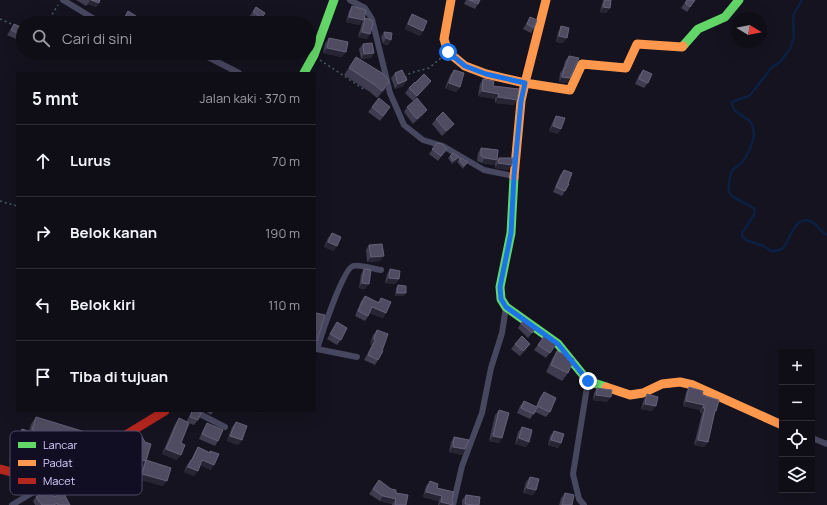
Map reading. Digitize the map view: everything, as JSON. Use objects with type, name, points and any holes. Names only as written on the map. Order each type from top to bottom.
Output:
[{"type":"street","points":[[62,0],[89,16]]},
{"type":"street","points":[[316,50],[334,0]]},
{"type":"street","points":[[350,0],[365,8],[372,19],[390,93],[404,125],[423,140],[443,146],[484,170],[514,176]]},
{"type":"street","points":[[451,0],[444,39],[448,52],[465,66],[486,74],[525,83],[570,90],[582,64],[626,68],[637,44],[682,47],[698,29],[725,17],[739,0]]},
{"type":"street","points":[[546,0],[521,101],[514,176],[511,233],[500,287],[501,299],[506,307],[558,344],[588,381],[630,395],[643,393],[662,384],[680,382],[693,385],[779,425]]},
{"type":"street","points":[[214,60],[237,72]]},
{"type":"street","points":[[305,72],[311,60]]},
{"type":"street","points":[[357,357],[317,349],[318,334],[347,272],[351,267],[361,266],[381,270]]},
{"type":"street","points":[[453,505],[462,466],[482,413],[491,368],[502,333],[506,307]]},
{"type":"street","points":[[584,505],[579,499],[573,474],[588,381]]},
{"type":"street","points":[[132,431],[163,412]]},
{"type":"street","points":[[196,412],[225,427]]},
{"type":"street","points":[[815,439],[827,444]]},
{"type":"street","points":[[0,469],[10,472]]},
{"type":"street","points":[[12,505],[28,495]]},
{"type":"path","points":[[52,16],[62,0]]},
{"type":"path","points":[[0,19],[16,26]]},
{"type":"path","points":[[0,201],[16,206]]},
{"type":"building","points":[[91,0],[100,0],[99,3]]},
{"type":"building","points":[[469,0],[480,0],[478,4]]},
{"type":"building","points":[[605,0],[611,0],[610,8],[603,7]]},
{"type":"building","points":[[687,0],[695,0],[690,7],[685,3]]},
{"type":"building","points":[[352,6],[366,10],[364,20],[349,17]]},
{"type":"building","points":[[256,7],[265,13],[263,16],[259,16],[253,12]]},
{"type":"building","points":[[128,11],[136,16],[126,16]]},
{"type":"building","points":[[412,14],[427,21],[423,31],[408,24]]},
{"type":"building","points":[[530,17],[537,20],[534,28],[527,24]]},
{"type":"building","points":[[365,18],[372,20],[373,24],[370,34],[362,32]]},
{"type":"building","points":[[14,24],[16,25],[16,32],[11,30]]},
{"type":"building","points":[[561,26],[569,28],[567,38],[559,36]]},
{"type":"building","points":[[384,32],[392,33],[391,40],[386,38]]},
{"type":"building","points":[[329,38],[348,42],[346,52],[327,48]]},
{"type":"building","points":[[372,43],[374,53],[364,54],[363,44]]},
{"type":"building","points":[[569,56],[579,58],[570,78],[562,77],[564,68]]},
{"type":"building","points":[[356,57],[382,73],[388,79],[389,83],[382,91],[349,68]]},
{"type":"building","points":[[402,70],[407,80],[398,84],[395,73]]},
{"type":"building","points":[[454,70],[464,73],[460,87],[449,83]]},
{"type":"building","points":[[643,70],[652,74],[648,83],[639,79]]},
{"type":"building","points":[[424,74],[431,81],[417,96],[409,88]]},
{"type":"building","points":[[483,79],[494,81],[493,86],[519,89],[517,100],[498,97],[499,94],[482,91]]},
{"type":"building","points":[[379,98],[390,107],[383,116],[372,107]]},
{"type":"building","points":[[417,98],[427,110],[417,119],[407,107]]},
{"type":"building","points":[[443,112],[454,124],[446,131],[436,119]]},
{"type":"building","points":[[556,116],[565,118],[561,129],[553,126]]},
{"type":"building","points":[[437,143],[442,144],[447,149],[441,156],[432,149]]},
{"type":"building","points":[[481,148],[498,150],[497,160],[481,156]]},
{"type":"building","points":[[453,153],[459,157],[453,161],[450,156]]},
{"type":"building","points":[[460,158],[468,162],[464,166],[459,160]]},
{"type":"building","points":[[499,158],[513,158],[512,165],[498,163]]},
{"type":"building","points":[[564,170],[572,173],[565,191],[556,187]]},
{"type":"building","points":[[332,233],[341,237],[337,246],[328,242]]},
{"type":"building","points":[[382,244],[384,256],[371,257],[369,245]]},
{"type":"building","points":[[364,269],[371,270],[369,284],[362,283]]},
{"type":"building","points":[[390,269],[400,271],[399,279],[389,278]]},
{"type":"building","points":[[398,285],[406,286],[406,293],[397,293]]},
{"type":"building","points":[[365,296],[379,303],[381,298],[391,302],[386,313],[372,307],[368,316],[358,311]]},
{"type":"building","points":[[316,313],[325,315],[316,340]]},
{"type":"building","points":[[524,320],[536,328],[532,333],[521,323]]},
{"type":"building","points":[[337,322],[347,328],[341,340],[330,334]]},
{"type":"building","points":[[377,330],[388,334],[383,351],[378,360],[368,355],[375,340]]},
{"type":"building","points":[[545,335],[557,343],[550,353],[538,345]]},
{"type":"building","points":[[522,336],[530,344],[523,351],[515,344]]},
{"type":"building","points":[[557,351],[574,359],[568,373],[551,365]]},
{"type":"building","points":[[689,387],[703,391],[702,395],[719,400],[708,442],[698,440],[705,408],[703,408],[704,405],[686,401]]},
{"type":"building","points":[[597,388],[612,390],[611,397],[596,395]]},
{"type":"building","points":[[544,392],[556,398],[550,412],[537,406]]},
{"type":"building","points":[[647,394],[658,397],[656,406],[645,404]]},
{"type":"building","points":[[524,401],[537,407],[534,414],[521,408]]},
{"type":"building","points":[[499,410],[509,413],[502,438],[493,436]]},
{"type":"building","points":[[192,412],[201,413],[198,420],[190,417]]},
{"type":"building","points":[[36,417],[82,431],[36,431],[32,430]]},
{"type":"building","points":[[179,418],[189,423],[181,443],[185,445],[181,455],[166,449]]},
{"type":"building","points":[[236,422],[247,426],[242,440],[230,436]]},
{"type":"building","points":[[207,423],[223,430],[218,441],[202,434]]},
{"type":"building","points":[[522,427],[532,430],[529,442],[519,438]]},
{"type":"building","points":[[554,431],[564,434],[561,443],[551,440]]},
{"type":"building","points":[[142,437],[145,442],[151,444],[146,461],[142,460]]},
{"type":"building","points":[[454,437],[469,440],[465,449],[453,447]]},
{"type":"building","points":[[198,447],[210,453],[210,451],[219,454],[214,465],[202,460],[198,471],[188,467]]},
{"type":"building","points":[[146,460],[171,468],[167,481],[142,474]]},
{"type":"building","points":[[530,477],[539,479],[536,490],[527,488]]},
{"type":"building","points":[[379,480],[391,489],[396,490],[396,493],[408,495],[406,505],[395,505],[396,499],[383,496],[373,489]]},
{"type":"building","points":[[430,481],[438,484],[437,488],[454,492],[452,499],[453,505],[441,502],[442,496],[426,492]]},
{"type":"building","points":[[565,493],[574,495],[572,505],[562,505]]},
{"type":"building","points":[[39,495],[53,495],[54,497],[58,495],[65,495],[70,505],[58,505],[57,503],[54,505],[42,505],[36,497]]},
{"type":"building","points":[[466,495],[480,497],[479,505],[465,504]]},
{"type":"waterway","points":[[802,0],[794,14],[794,37],[790,49],[780,62],[772,67],[749,96],[732,102],[732,106],[736,112],[752,124],[754,136],[746,157],[732,171],[729,180],[729,190],[733,197],[755,209],[754,215],[742,233],[742,236],[746,240],[764,246],[771,251],[779,250],[786,244],[797,225],[805,220],[812,222],[827,235]]},
{"type":"traffic: fast","points":[[316,50],[334,0]]},
{"type":"traffic: fast","points":[[683,46],[698,29],[725,17],[739,0]]},
{"type":"traffic: fast","points":[[305,72],[311,60]]},
{"type":"traffic: fast","points":[[514,177],[511,233],[500,287],[501,299],[506,307],[558,344],[588,381],[606,387]]},
{"type":"traffic: slow","points":[[451,0],[444,39],[448,52],[465,66],[486,74],[525,83],[521,101],[514,177]]},
{"type":"traffic: slow","points":[[546,0],[525,83],[570,90],[582,64],[626,68],[637,44],[683,46]]},
{"type":"traffic: slow","points":[[606,387],[630,395],[643,393],[662,384],[680,382],[693,385],[779,424]]},
{"type":"traffic: jam","points":[[132,431],[163,412]]},
{"type":"traffic: jam","points":[[0,469],[10,472]]},
{"type":"route","points":[[448,52],[465,66],[486,74],[525,83],[521,101],[514,176],[511,233],[500,287],[501,299],[506,307],[558,344],[588,381]]}]
